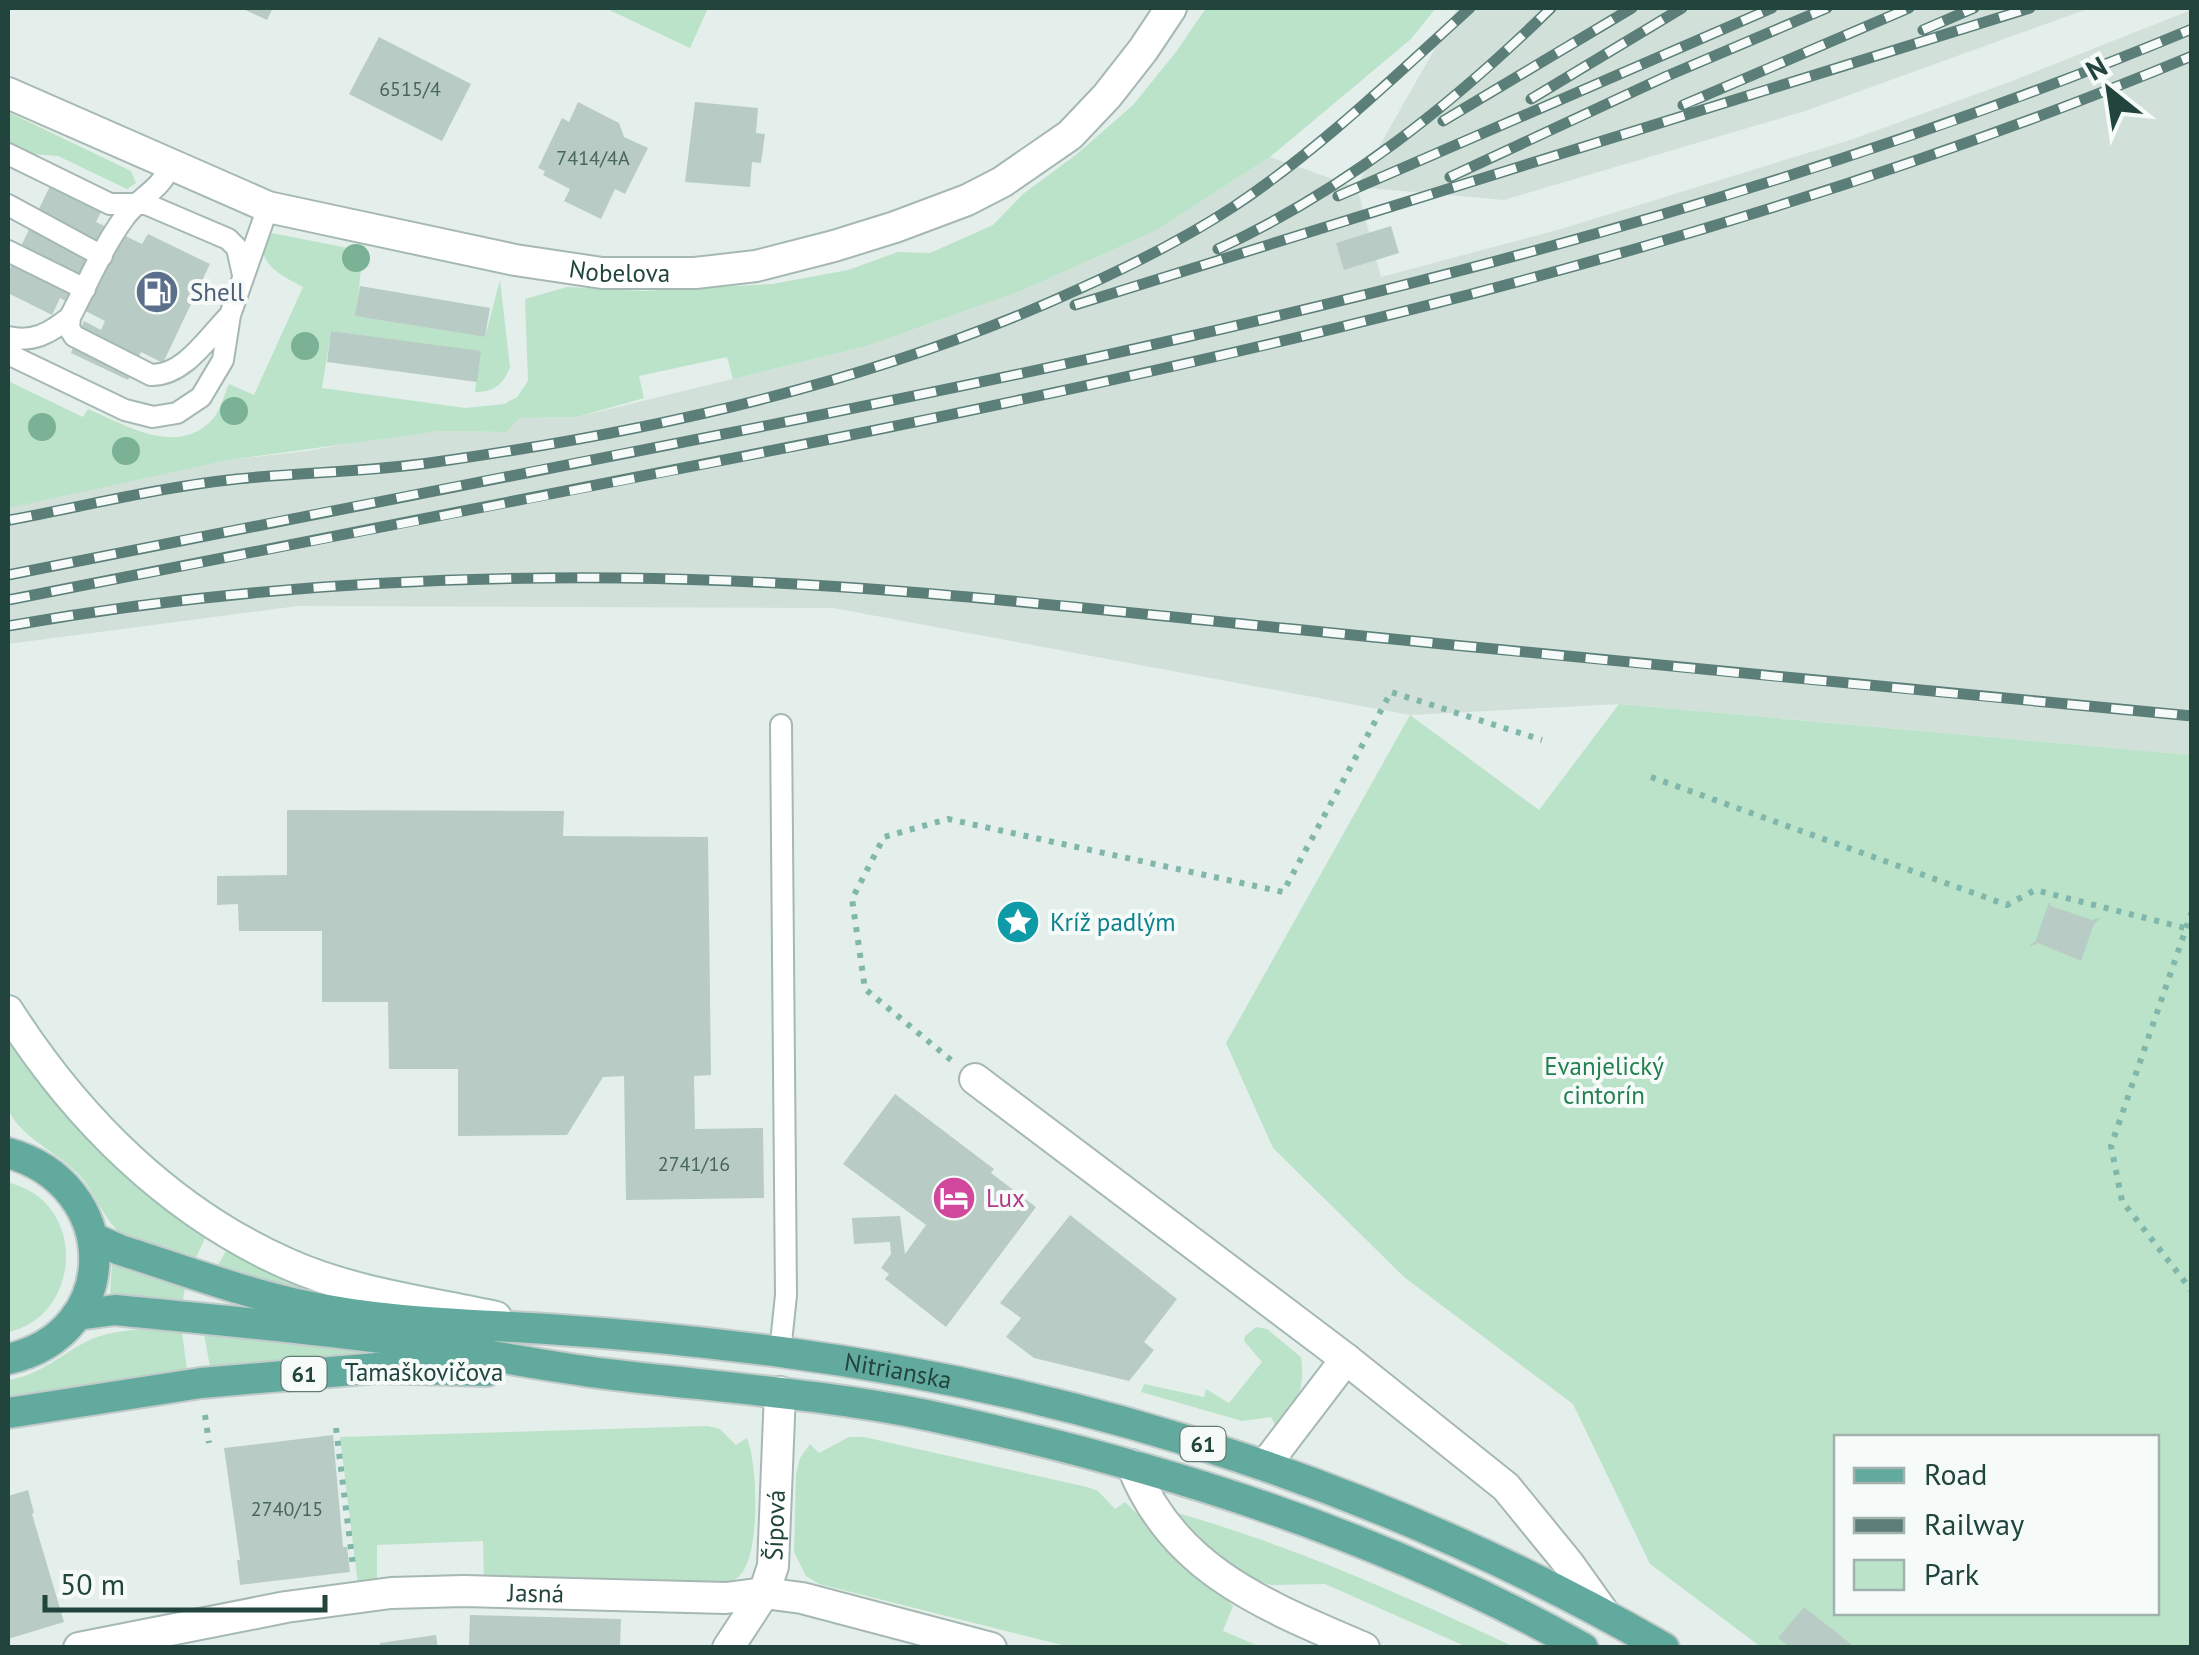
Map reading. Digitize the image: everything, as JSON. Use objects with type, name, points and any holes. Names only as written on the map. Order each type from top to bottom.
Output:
[{"type":"main road","points":[[8,1152],[39,1164],[64,1182],[83,1208],[93,1238],[95,1264],[89,1291],[77,1315],[56,1339],[28,1355],[8,1360]]},
{"type":"main road","name":"Nitrianska","points":[[93,1238],[120,1250],[305,1306],[399,1321],[553,1330],[780,1352],[977,1384],[1118,1418],[1266,1464],[1455,1540],[1603,1612],[1664,1648]]},
{"type":"main road","name":"Nitrianska","points":[[77,1315],[115,1310],[388,1339],[604,1374],[780,1392],[930,1416],[1239,1496],[1436,1574],[1583,1648]]},
{"type":"main road","name":"Tamaškovičova","points":[[8,1413],[201,1383],[377,1368],[604,1374]]},
{"type":"street","name":"Nobelova","points":[[8,93],[268,207],[514,260],[602,272],[695,273],[756,266],[894,227],[1002,182],[1070,134],[1131,66],[1171,8]]},
{"type":"street","points":[[8,1011],[39,1060],[82,1112],[148,1176],[224,1230],[288,1264],[342,1284],[553,1330]]},
{"type":"street","points":[[975,1079],[1346,1359],[1506,1488],[1603,1612]]},
{"type":"street","points":[[1266,1464],[1346,1359]]},
{"type":"street","name":"Šípová","points":[[728,1648],[764,1593],[773,1566],[780,1392]]},
{"type":"street","points":[[1132,1466],[1156,1516],[1235,1588],[1364,1648]]},
{"type":"street","name":"Jasná","points":[[79,1648],[286,1607],[392,1593],[464,1591],[726,1598],[764,1593],[802,1598],[991,1648]]},
{"type":"lane","points":[[8,154],[110,204],[146,204],[228,239],[242,261],[243,282]]},
{"type":"lane","points":[[8,337],[34,339],[70,318],[134,205],[155,191],[171,164]]},
{"type":"lane","points":[[8,206],[102,256]]},
{"type":"lane","points":[[8,354],[125,410],[153,417],[178,413],[201,397],[223,360],[230,315],[268,207]]},
{"type":"lane","points":[[8,251],[85,289]]},
{"type":"lane","points":[[70,318],[74,336],[151,374],[164,375],[180,367],[230,315]]},
{"type":"lane","points":[[780,1352],[786,1295],[781,725]]},
{"type":"path","points":[[975,1079],[865,988],[852,900],[884,838],[948,818],[1283,892],[1390,692],[1542,740]]},
{"type":"path","points":[[1650,777],[2007,905],[2035,890],[2185,928]]},
{"type":"path","points":[[2192,911],[2110,1146],[2122,1201],[2192,1291]]},
{"type":"path","points":[[336,1428],[353,1566]]},
{"type":"shaded area","points":[[1458,8],[2090,8],[1805,111],[1504,200],[1357,187],[1381,277],[1561,229],[1853,139],[2191,10],[2191,755],[1620,704],[1410,715],[833,608],[298,606],[8,644],[11,505],[228,460],[440,431],[505,432],[520,418],[577,417],[867,346],[1021,291],[1155,231],[1270,157],[1356,187]]},
{"type":"green space","points":[[605,8],[708,8],[690,48]]},
{"type":"green space","points":[[1206,8],[1436,8],[1411,39],[1270,157],[1155,231],[1021,291],[867,346],[733,379],[727,357],[639,376],[644,398],[577,417],[520,418],[506,432],[440,431],[228,460],[8,508],[8,381],[83,417],[88,409],[134,429],[167,437],[198,431],[212,420],[229,384],[254,395],[303,287],[278,272],[266,259],[263,251],[272,233],[363,251],[356,316],[485,337],[500,280],[510,367],[497,386],[475,392],[480,352],[331,331],[322,388],[465,408],[504,404],[517,397],[528,381],[525,299],[567,287],[643,291],[772,284],[848,270],[898,252],[930,253],[993,225],[1023,194],[1133,105]]},
{"type":"green space","points":[[8,112],[131,171],[136,183],[127,189],[58,156],[32,154],[8,142]]},
{"type":"green space","name":"Evanjelický cintorín","points":[[1619,704],[2191,755],[2191,1647],[1761,1647],[1650,1564],[1573,1404],[1404,1277],[1273,1148],[1226,1043],[1410,715],[1539,810]]},
{"type":"green space","points":[[8,1042],[73,1124],[150,1195],[206,1236],[195,1260],[148,1247],[122,1234],[81,1177],[15,1121],[8,1110]]},
{"type":"green space","points":[[8,1182],[35,1194],[48,1206],[59,1223],[66,1261],[55,1298],[43,1314],[8,1332]]},
{"type":"green space","points":[[227,1249],[322,1294],[320,1297],[217,1267]]},
{"type":"green space","points":[[112,1265],[185,1288],[183,1300],[110,1293]]},
{"type":"green space","points":[[1256,1327],[1267,1329],[1301,1357],[1299,1396],[1290,1412],[1275,1425],[1271,1417],[1242,1421],[1141,1392],[1144,1384],[1204,1397],[1206,1389],[1229,1403],[1262,1362],[1244,1341]]},
{"type":"green space","points":[[154,1328],[182,1332],[187,1370],[8,1404],[8,1380],[31,1374],[99,1336]]},
{"type":"green space","points":[[204,1334],[393,1352],[210,1367]]},
{"type":"green space","points":[[708,1426],[720,1429],[736,1445],[747,1438],[751,1451],[755,1507],[752,1546],[742,1573],[729,1583],[484,1578],[483,1541],[377,1545],[377,1583],[358,1585],[340,1437]]},
{"type":"green space","points":[[849,1437],[864,1437],[1087,1487],[1098,1491],[1115,1509],[1125,1502],[1233,1606],[1223,1631],[1261,1647],[1070,1647],[819,1584],[806,1576],[794,1552],[796,1474],[800,1458],[810,1444],[819,1453]]},
{"type":"green space","points":[[1167,1510],[1344,1571],[1514,1647],[1467,1647],[1325,1584],[1271,1585],[1250,1578],[1212,1554]]},
{"type":"building","points":[[241,8],[273,8],[267,20]]},
{"type":"building","points":[[379,37],[471,84],[442,141],[349,94]]},
{"type":"building","points":[[578,102],[619,123],[624,137],[648,148],[625,194],[615,189],[601,219],[564,201],[570,189],[543,175],[545,171],[538,168],[562,118],[569,122]]},
{"type":"building","points":[[695,102],[758,108],[756,133],[765,134],[761,163],[752,162],[750,187],[685,182]]},
{"type":"building","points":[[53,180],[105,204],[96,222],[142,244],[148,234],[210,264],[163,363],[141,352],[128,380],[71,353],[84,321],[101,330],[105,321],[60,298],[52,315],[8,293],[8,273]]},
{"type":"building","points":[[1391,226],[1399,253],[1344,270],[1336,243]]},
{"type":"building","points":[[360,286],[490,308],[485,337],[355,316]]},
{"type":"building","points":[[331,331],[481,351],[477,382],[327,362]]},
{"type":"building","points":[[287,810],[564,811],[563,836],[708,837],[711,1075],[694,1076],[695,1129],[763,1128],[764,1198],[626,1200],[624,1076],[603,1077],[567,1135],[458,1136],[458,1069],[389,1069],[388,1002],[322,1002],[322,931],[239,931],[238,904],[217,905],[217,876],[287,875]]},
{"type":"building","points":[[2049,902],[2092,920],[2102,917],[2094,924],[2081,961],[2038,943],[2028,947],[2036,940]]},
{"type":"building","points":[[895,1094],[994,1169],[991,1173],[1036,1207],[946,1327],[885,1279],[889,1274],[881,1268],[891,1254],[890,1242],[854,1244],[852,1218],[900,1216],[905,1254],[926,1225],[843,1164]]},
{"type":"building","points":[[1070,1215],[1177,1299],[1144,1342],[1154,1350],[1129,1381],[1034,1358],[1006,1337],[1021,1318],[1000,1303]]},
{"type":"building","points":[[333,1435],[343,1547],[347,1547],[350,1572],[240,1585],[224,1448]]},
{"type":"building","points":[[28,1490],[64,1622],[8,1639],[8,1496]]},
{"type":"building","points":[[1804,1607],[1856,1648],[1791,1648],[1778,1638]]},
{"type":"building","points":[[470,1615],[621,1619],[620,1648],[469,1645]]},
{"type":"building","points":[[436,1635],[438,1648],[380,1648],[380,1643]]},
{"type":"railway","points":[[10,520],[209,482],[411,465],[600,435],[764,399],[924,351],[1079,289],[1214,219],[1326,137],[1470,8]]},
{"type":"railway","points":[[1218,249],[1310,200],[1395,143],[1475,78],[1551,8]]},
{"type":"railway","points":[[1443,121],[1632,8]]},
{"type":"railway","points":[[1531,99],[1682,8]]},
{"type":"railway","points":[[1338,196],[1772,8]]},
{"type":"railway","points":[[1450,177],[1667,76],[1827,8]]},
{"type":"railway","points":[[1683,105],[1909,8]]},
{"type":"railway","points":[[1923,30],[1974,8]]},
{"type":"railway","points":[[1075,305],[2030,8]]},
{"type":"railway","points":[[8,575],[1094,358],[1466,269],[1832,162],[2013,99],[2192,29]]},
{"type":"railway","points":[[8,600],[841,437],[1185,364],[1356,323],[1694,232],[1862,179],[2028,121],[2192,56]]},
{"type":"railway","points":[[8,626],[160,603],[314,588],[545,578],[707,580],[963,596],[2192,716]]},
{"type":"place","name":"Shell","points":[[157,292]]},
{"type":"place","name":"Kríž padlým","points":[[1018,922]]},
{"type":"place","name":"Lux","points":[[954,1198]]}]
